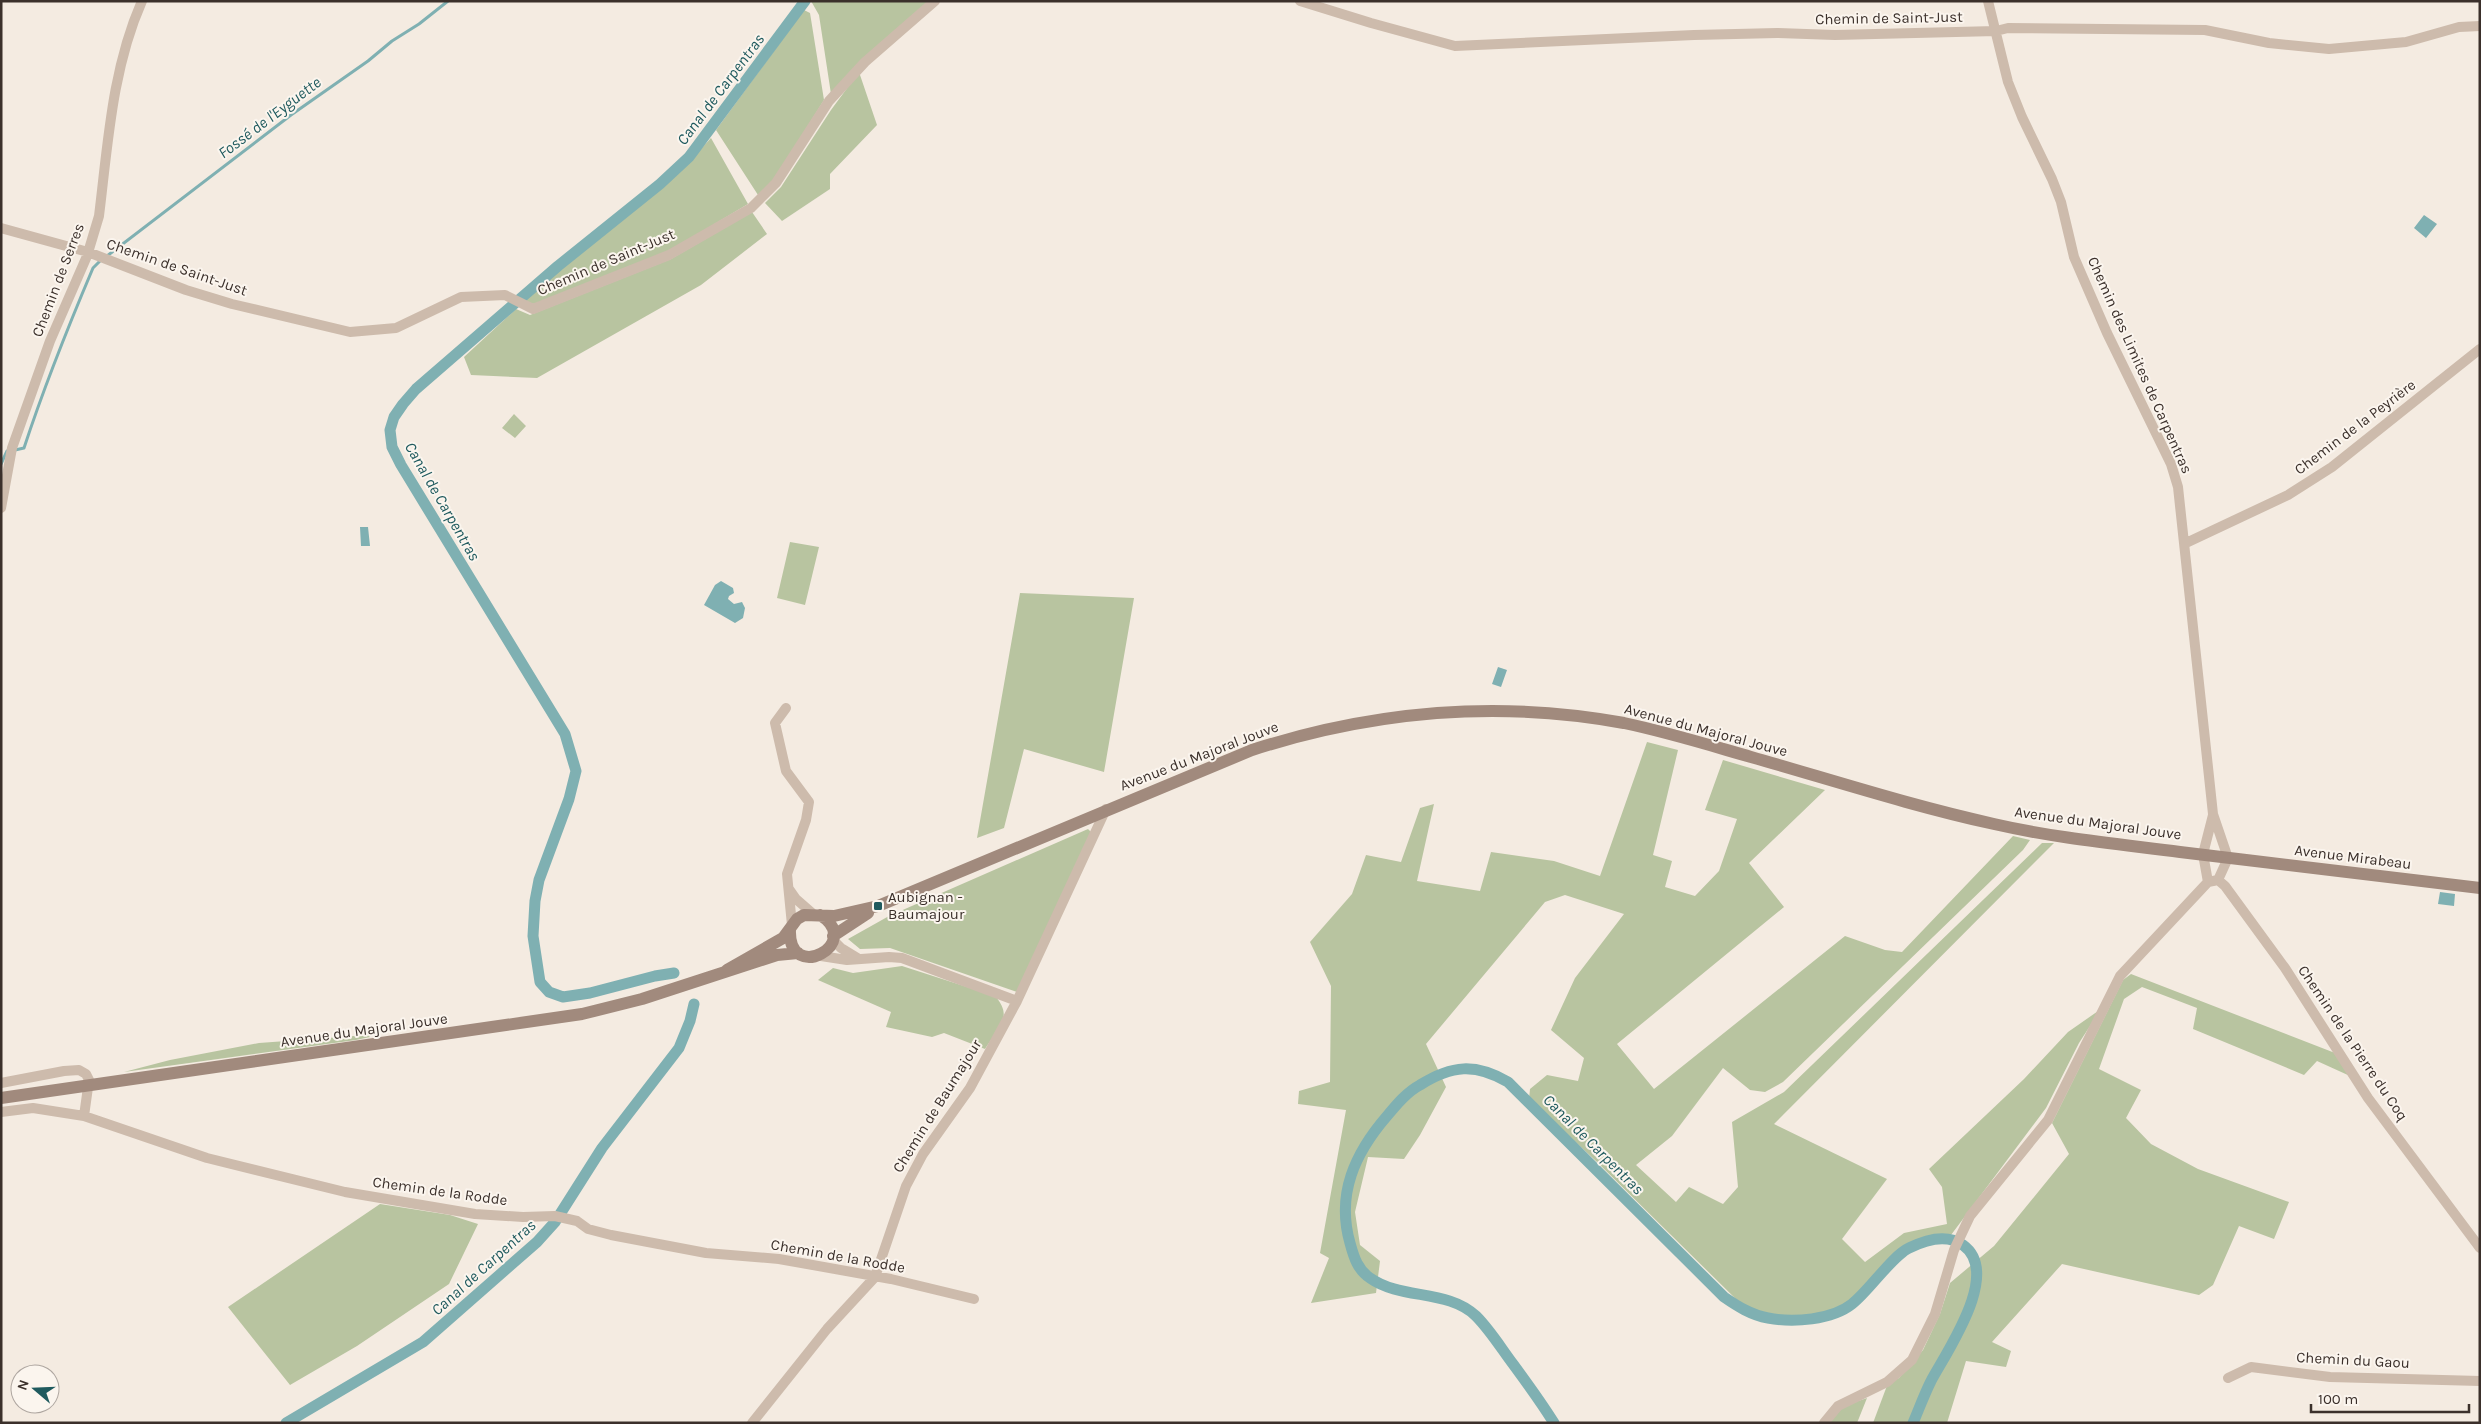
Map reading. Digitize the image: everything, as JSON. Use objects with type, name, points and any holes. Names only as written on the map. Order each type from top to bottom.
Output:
[{"type":"main road","name":"Avenue du Majoral Jouve","points":[[727,970],[774,944],[804,915],[849,914],[878,906],[1106,809],[1252,750],[1326,728],[1424,713],[1496,710],[1536,712],[1624,724],[1677,736],[1880,794],[1995,824],[2040,833],[2225,857]]},
{"type":"main road","name":"Avenue Mirabeau","points":[[2225,857],[2480,888]]},
{"type":"main road","name":"Avenue du Majoral Jouve","points":[[1,1098],[582,1014],[642,999],[727,970],[777,956],[798,953],[805,957],[820,956],[826,952],[833,938],[878,906]]},
{"type":"main road","points":[[816,914],[830,924],[833,938]]},
{"type":"main road","points":[[791,928],[792,947],[798,953]]},
{"type":"street","name":"Chemin de Serres","points":[[1,508],[12,448],[50,342],[88,252],[98,216],[115,86],[123,53],[142,1]]},
{"type":"street","name":"Chemin de Saint-Just","points":[[1,228],[88,252],[186,290],[294,320],[350,332],[396,328],[461,297],[504,296],[514,298],[523,306],[532,309],[669,255],[750,208],[776,183],[829,101],[865,62],[935,1]]},
{"type":"street","name":"Chemin de Saint-Just","points":[[1300,1],[1370,24],[1455,46],[1625,37],[1996,31],[2008,28],[2205,30],[2270,43],[2330,49],[2406,42],[2459,27],[2480,26]]},
{"type":"street","name":"Chemin des Limites de Carpentras","points":[[1988,1],[2008,82],[2061,202],[2074,258],[2107,334],[2171,464],[2178,487],[2186,543],[2213,814],[2225,857]]},
{"type":"street","name":"Chemin de la Peyrière","points":[[2186,543],[2288,495],[2332,467],[2480,348]]},
{"type":"street","points":[[786,708],[775,723],[786,771],[809,802],[809,810],[787,874],[791,928]]},
{"type":"street","name":"Chemin de Baumajour","points":[[752,1423],[826,1329],[875,1277],[906,1186],[923,1154],[970,1088],[1017,1001],[1106,809]]},
{"type":"street","name":"Chemin des Limites de Carpentras","points":[[2202,854],[2213,814]]},
{"type":"street","points":[[2202,854],[2213,881]]},
{"type":"street","points":[[1824,1423],[1838,1406],[1887,1382],[1912,1360],[1935,1314],[1960,1236],[1985,1196],[2048,1120],[2120,976],[2213,881],[2225,857]]},
{"type":"street","name":"Chemin de la Pierre du Coq","points":[[2213,881],[2225,886],[2285,968],[2368,1098],[2480,1248]]},
{"type":"street","points":[[789,888],[796,899],[816,914]]},
{"type":"street","points":[[833,938],[841,948],[860,960]]},
{"type":"street","points":[[820,956],[860,960],[889,957],[902,958],[1017,1001]]},
{"type":"street","points":[[1,1082],[72,1070],[86,1074],[89,1086],[84,1116],[33,1108],[1,1112]]},
{"type":"street","name":"Chemin de la Rodde","points":[[84,1116],[207,1158],[345,1192],[475,1214],[560,1217],[611,1236],[706,1253],[779,1259],[875,1277],[974,1299]]},
{"type":"street","name":"Chemin du Gaou","points":[[2228,1378],[2250,1367],[2330,1377],[2480,1381]]},
{"type":"green space","points":[[811,1],[930,1],[831,94],[819,15]]},
{"type":"green space","points":[[804,10],[810,13],[824,100],[774,180],[758,195],[716,130]]},
{"type":"green space","points":[[859,72],[877,125],[830,174],[830,189],[782,221],[765,203],[781,187],[831,110]]},
{"type":"green space","points":[[711,138],[748,204],[671,250],[531,306],[523,300],[687,164]]},
{"type":"green space","points":[[752,212],[767,234],[701,285],[537,378],[471,375],[464,357],[516,309],[530,315],[671,259]]},
{"type":"green space","points":[[514,414],[526,426],[515,438],[502,428]]},
{"type":"green space","points":[[790,542],[819,547],[805,605],[777,598]]},
{"type":"green space","points":[[1020,593],[1134,598],[1104,772],[1024,749],[1004,828],[977,838]]},
{"type":"green space","points":[[1647,742],[1678,750],[1653,855],[1672,861],[1665,887],[1695,896],[1719,871],[1737,819],[1705,810],[1723,760],[1825,790],[1749,863],[1784,907],[1617,1044],[1654,1089],[1845,936],[1885,950],[1902,952],[2013,836],[2030,840],[2023,850],[1783,1082],[1765,1092],[1750,1090],[1723,1068],[1672,1136],[1636,1165],[1676,1202],[1689,1187],[1723,1204],[1738,1187],[1732,1122],[1784,1092],[2042,843],[2054,843],[1774,1124],[1887,1179],[1842,1239],[1865,1262],[1904,1233],[1947,1224],[1942,1187],[1929,1169],[2024,1079],[2068,1032],[2101,1009],[2079,1043],[2046,1108],[1951,1235],[1927,1237],[1904,1247],[1849,1303],[1831,1312],[1795,1318],[1768,1316],[1744,1307],[1596,1161],[1529,1099],[1530,1089],[1547,1075],[1578,1081],[1584,1058],[1551,1030],[1575,978],[1624,914],[1565,895],[1545,902],[1426,1044],[1446,1087],[1420,1135],[1404,1159],[1368,1157],[1355,1212],[1360,1245],[1380,1261],[1376,1293],[1311,1303],[1329,1258],[1320,1253],[1346,1110],[1298,1104],[1299,1091],[1330,1082],[1331,986],[1310,942],[1352,894],[1366,855],[1401,862],[1420,808],[1434,804],[1417,881],[1480,891],[1491,852],[1554,861],[1600,876]]},
{"type":"green space","points":[[1088,829],[1092,833],[1017,992],[890,948],[860,949],[848,939],[889,916]]},
{"type":"green space","points":[[902,966],[995,996],[1001,1003],[1004,1016],[999,1029],[985,1049],[944,1033],[932,1037],[886,1027],[891,1012],[818,980],[833,968],[853,973]]},
{"type":"green space","points":[[2131,974],[2335,1053],[2350,1076],[2317,1061],[2304,1075],[2193,1029],[2197,1008],[2142,987],[2124,999],[2099,1069],[2141,1090],[2126,1118],[2151,1144],[2198,1169],[2289,1202],[2274,1239],[2239,1226],[2213,1285],[2199,1295],[2062,1264],[1992,1342],[2011,1351],[2006,1367],[1966,1361],[1947,1423],[1873,1423],[1888,1383],[1899,1378],[1923,1350],[1940,1314],[1950,1283],[1994,1246],[2069,1154],[2052,1123],[2123,980]]},
{"type":"green space","points":[[368,1035],[370,1037],[356,1040],[124,1072],[170,1060],[259,1043]]},
{"type":"green space","points":[[380,1204],[450,1215],[478,1224],[449,1284],[357,1346],[290,1385],[228,1307]]},
{"type":"green space","points":[[1867,1398],[1857,1423],[1825,1423],[1844,1406]]},
{"type":"water","points":[[2424,215],[2437,224],[2426,238],[2414,228]]},
{"type":"water","points":[[360,527],[368,527],[370,546],[361,546]]},
{"type":"water","points":[[721,581],[733,588],[734,593],[728,599],[734,604],[742,602],[745,608],[743,618],[735,623],[704,605],[715,585]]},
{"type":"water","points":[[1498,667],[1507,670],[1501,687],[1492,684]]},
{"type":"water","points":[[2440,892],[2455,894],[2454,906],[2438,904]]},
{"type":"waterway","name":"Fossé de l'Eyguette","points":[[107,256],[291,115],[368,61],[392,41],[419,24],[448,1]]},
{"type":"waterway","name":"Canal de Carpentras","points":[[674,973],[590,993],[563,997],[549,992],[540,982],[533,936],[535,901],[539,880],[569,799],[576,771],[565,734],[401,465],[392,447],[390,430],[394,417],[416,389],[558,266],[660,184],[689,157],[805,1]]},
{"type":"waterway","name":"Fossé de l'Eyguette","points":[[15,450],[24,448],[74,312],[93,268],[100,261]]},
{"type":"waterway","name":"Fossé de l'Eyguette","points":[[1,464],[7,451]]},
{"type":"waterway","name":"Canal de Carpentras","points":[[286,1423],[423,1342],[537,1242],[555,1222],[602,1148],[679,1048],[690,1021],[694,1004]]},
{"type":"waterway","name":"Canal de Carpentras","points":[[1554,1423],[1495,1339],[1476,1316],[1452,1302],[1382,1285],[1362,1271],[1353,1254],[1346,1225],[1345,1208],[1351,1175],[1358,1160],[1376,1130],[1402,1099],[1415,1088],[1443,1073],[1453,1070],[1474,1069],[1508,1082],[1724,1297],[1756,1315],[1768,1318],[1800,1320],[1834,1314],[1859,1298],[1895,1258],[1909,1248],[1922,1242],[1936,1239],[1950,1239],[1963,1245],[1973,1258],[1977,1274],[1974,1292],[1968,1312],[1931,1381],[1913,1423]]},
{"type":"place","name":"Aubignan - Baumajour","points":[[878,906]]}]
